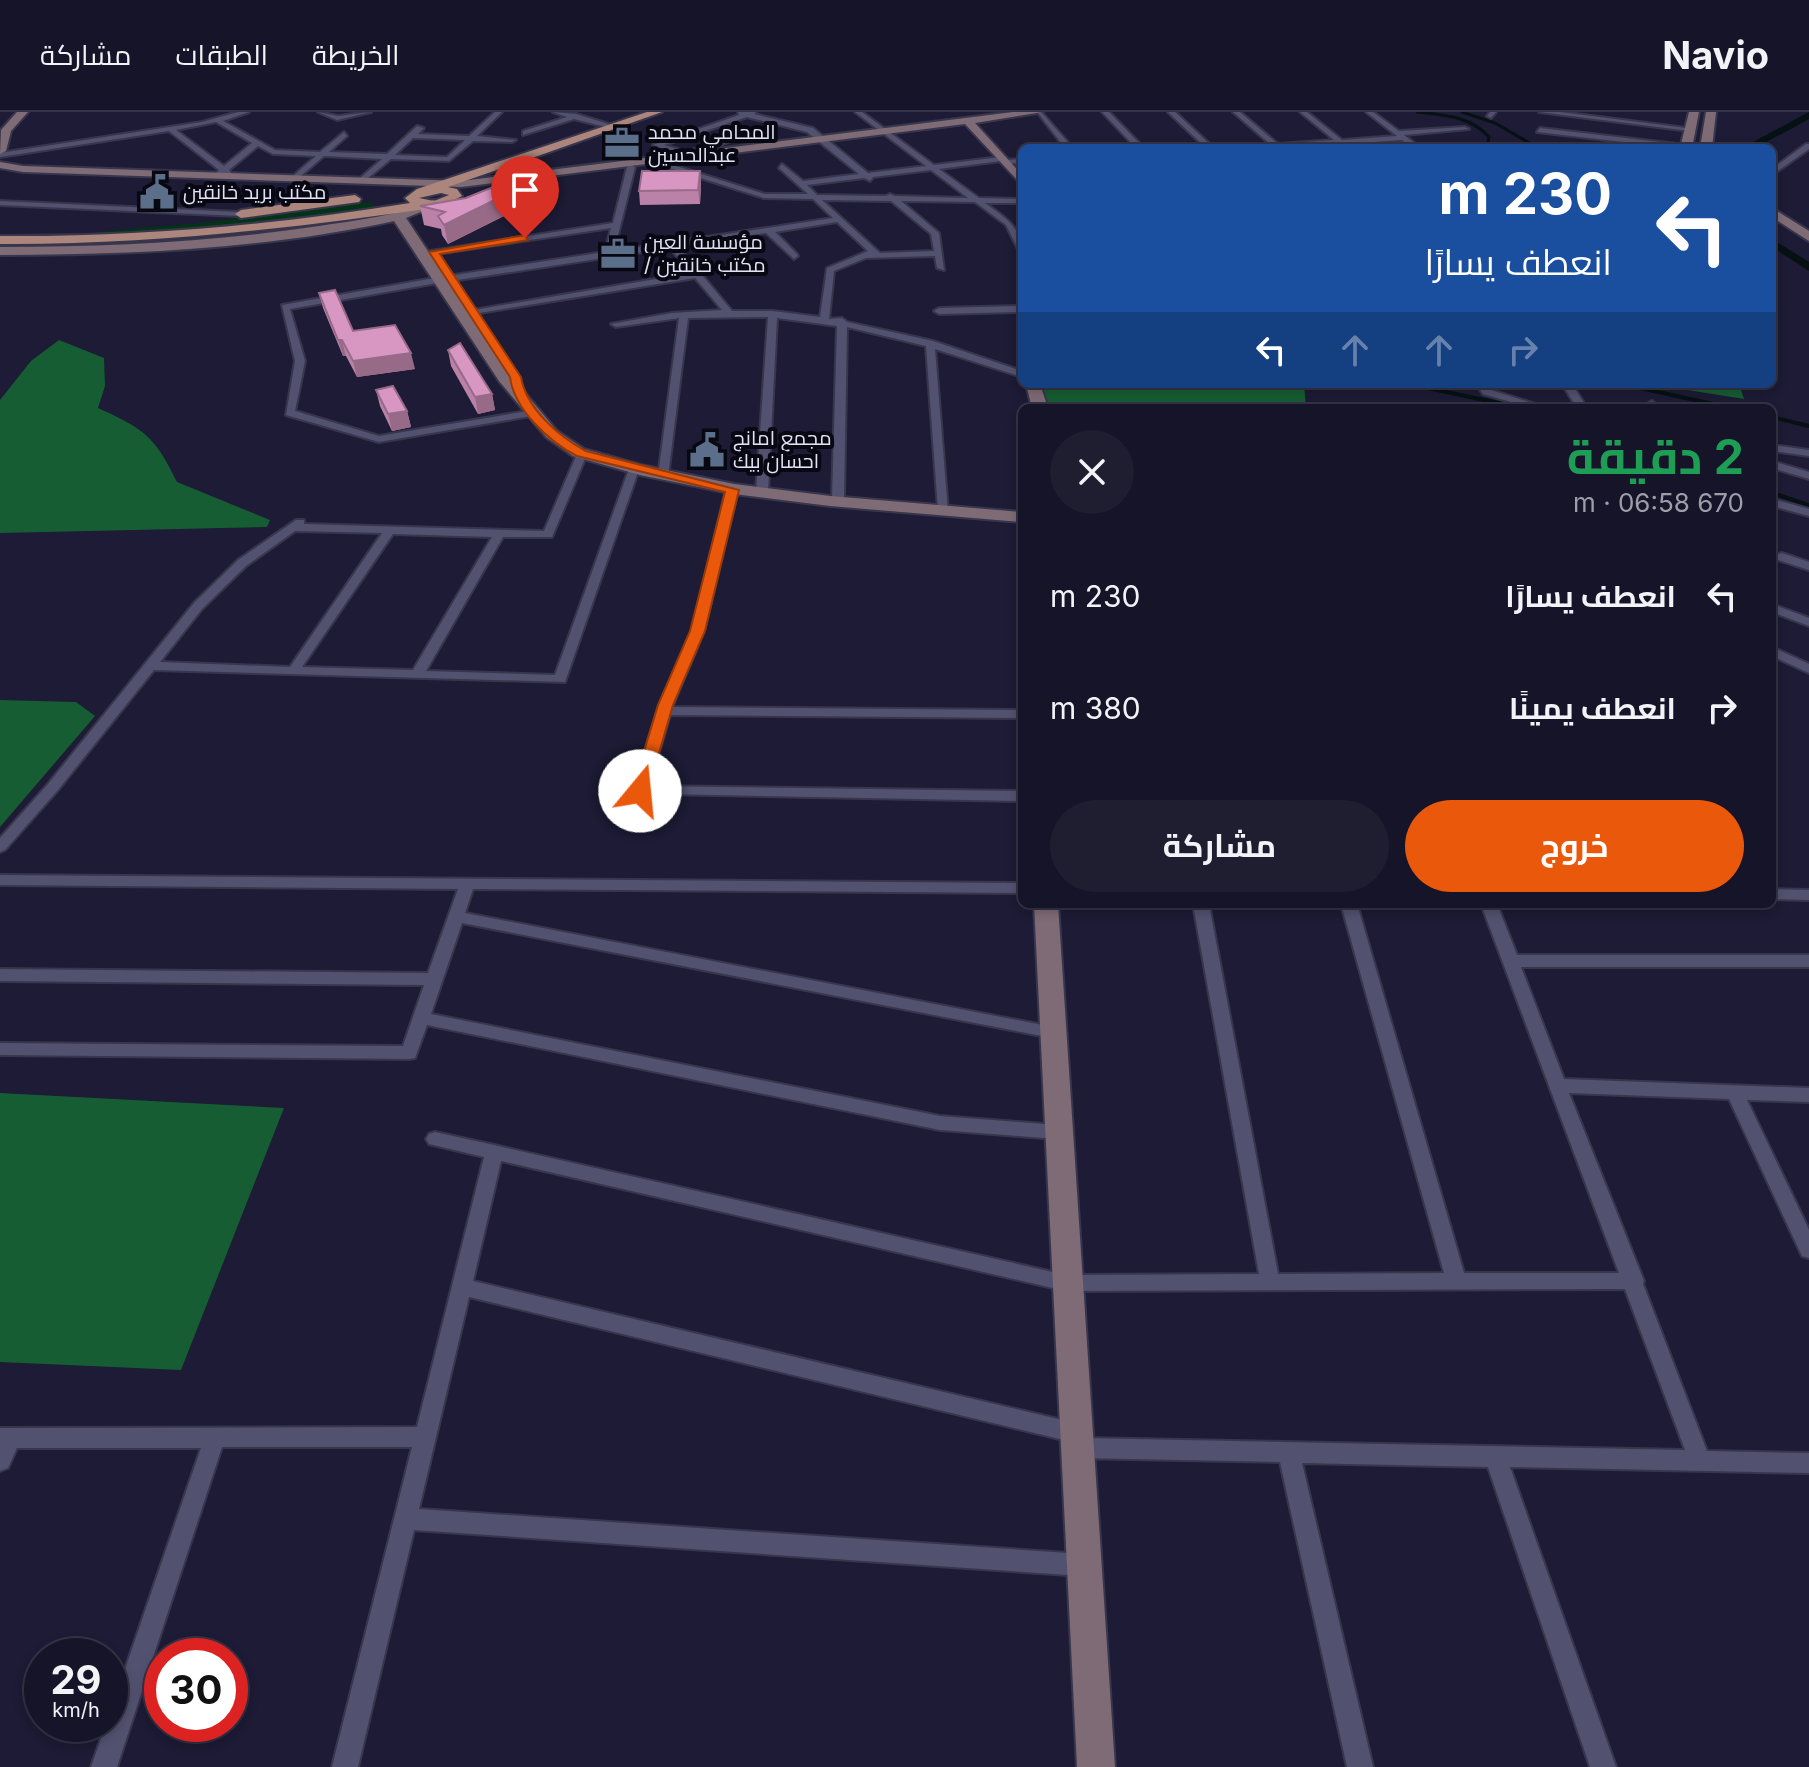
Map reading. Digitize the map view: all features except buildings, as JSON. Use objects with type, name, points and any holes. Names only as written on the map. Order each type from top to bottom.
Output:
[{"type":"main road","points":[[0,126],[15,112]]},
{"type":"main road","points":[[1,149],[9,125],[23,112]]},
{"type":"main road","points":[[0,251],[212,243],[396,216],[514,165],[657,112]]},
{"type":"main road","points":[[428,253],[430,200],[440,185],[673,112]]},
{"type":"main road","points":[[0,240],[183,235],[305,224],[657,163],[886,133],[974,117],[1058,112]]},
{"type":"main road","points":[[1687,144],[1694,112]]},
{"type":"main road","points":[[1707,144],[1711,112]]},
{"type":"main road","points":[[974,117],[1018,177]]},
{"type":"main road","points":[[0,165],[23,169],[225,174],[440,185],[540,176],[823,141]]},
{"type":"main road","points":[[514,165],[513,169],[518,173],[540,176]]},
{"type":"main road","points":[[0,174],[322,187],[430,200]]},
{"type":"main road","points":[[313,205],[331,194],[322,187]]},
{"type":"main road","points":[[0,232],[115,228],[366,198]]},
{"type":"main road","points":[[1776,201],[1809,223]]},
{"type":"main road","points":[[1776,215],[1809,237]]},
{"type":"main road","points":[[396,216],[446,279],[504,378],[566,446],[582,454],[663,476],[732,490],[1018,517]]},
{"type":"main road","points":[[183,235],[212,243]]},
{"type":"main road","points":[[1046,908],[1096,1767]]},
{"type":"street","points":[[219,121],[238,112]]},
{"type":"street","points":[[1,149],[170,129],[219,121],[246,112]]},
{"type":"street","points":[[321,112],[337,118],[368,112]]},
{"type":"street","points":[[219,121],[254,146],[267,149],[449,159],[499,112]]},
{"type":"street","points":[[542,116],[556,112],[616,128]]},
{"type":"street","points":[[526,133],[589,112]]},
{"type":"street","points":[[736,112],[810,130],[876,184]]},
{"type":"street","points":[[858,112],[1009,224],[1018,241]]},
{"type":"street","points":[[960,112],[974,117]]},
{"type":"street","points":[[1105,112],[1136,144]]},
{"type":"street","points":[[1171,112],[1206,144]]},
{"type":"street","points":[[1236,112],[1274,144]]},
{"type":"street","points":[[1303,112],[1343,144]]},
{"type":"street","points":[[1369,112],[1412,144]]},
{"type":"street","points":[[1542,112],[1690,129]]},
{"type":"street","points":[[1540,130],[1625,144],[1626,112]]},
{"type":"street","points":[[750,113],[657,145],[686,156],[754,131]]},
{"type":"street","points":[[1039,113],[1066,144]]},
{"type":"street","points":[[1556,144],[1560,113]]},
{"type":"street","points":[[156,121],[180,117]]},
{"type":"street","points":[[362,181],[420,128]]},
{"type":"street","points":[[170,129],[225,174],[254,146]]},
{"type":"street","points":[[703,129],[765,147]]},
{"type":"street","points":[[1350,144],[1465,129]]},
{"type":"street","points":[[296,178],[344,134]]},
{"type":"street","points":[[413,136],[512,140]]},
{"type":"street","points":[[1,149],[17,141]]},
{"type":"street","points":[[1776,170],[1809,146]]},
{"type":"street","points":[[800,184],[932,167],[1018,161]]},
{"type":"street","points":[[657,163],[764,196],[1018,201]]},
{"type":"street","points":[[782,166],[871,254]]},
{"type":"street","points":[[609,254],[631,167]]},
{"type":"street","points":[[884,191],[935,233],[941,268]]},
{"type":"street","points":[[0,203],[239,214]]},
{"type":"street","points":[[533,413],[379,439],[290,413],[300,361],[285,307],[446,279],[837,220]]},
{"type":"street","points":[[428,253],[616,225]]},
{"type":"street","points":[[768,230],[794,256]]},
{"type":"street","points":[[672,245],[730,314]]},
{"type":"street","points":[[825,318],[830,270],[871,254],[938,253]]},
{"type":"street","points":[[466,312],[697,275]]},
{"type":"street","points":[[939,311],[1018,309]]},
{"type":"street","points":[[616,324],[730,314],[825,318],[930,343],[1018,373]]},
{"type":"street","points":[[762,492],[773,314]]},
{"type":"street","points":[[663,476],[684,316]]},
{"type":"street","points":[[838,499],[842,321]]},
{"type":"street","points":[[930,343],[944,510]]},
{"type":"street","points":[[1484,388],[1487,392],[1529,404]]},
{"type":"street","points":[[1776,449],[1809,453]]},
{"type":"street","points":[[0,847],[53,787],[169,639],[242,563],[296,525],[548,535],[582,454]]},
{"type":"street","points":[[1776,465],[1809,476]]},
{"type":"street","points":[[150,666],[560,679],[634,469]]},
{"type":"street","points":[[640,791],[664,711],[698,631],[732,490]]},
{"type":"street","points":[[1776,503],[1809,513]]},
{"type":"street","points":[[293,671],[390,530]]},
{"type":"street","points":[[417,675],[499,534]]},
{"type":"street","points":[[1782,557],[1809,566]]},
{"type":"street","points":[[1776,610],[1809,622]]},
{"type":"street","points":[[1776,653],[1809,669]]},
{"type":"street","points":[[664,711],[1018,714]]},
{"type":"street","points":[[620,790],[1018,796]]},
{"type":"street","points":[[0,880],[1018,888]]},
{"type":"street","points":[[0,1049],[409,1053],[467,885]]},
{"type":"street","points":[[1776,894],[1809,895]]},
{"type":"street","points":[[1202,908],[1270,1282]]},
{"type":"street","points":[[1350,908],[1456,1281]]},
{"type":"street","points":[[1491,908],[1700,1461]]},
{"type":"street","points":[[456,917],[1052,1032]]},
{"type":"street","points":[[1513,961],[1809,961]]},
{"type":"street","points":[[0,975],[435,979]]},
{"type":"street","points":[[421,1018],[940,1123],[1057,1132]]},
{"type":"street","points":[[1559,1086],[1736,1095],[1809,1095]]},
{"type":"street","points":[[1736,1095],[1809,1250]]},
{"type":"street","points":[[435,1139],[1066,1283],[1634,1281]]},
{"type":"street","points":[[345,1767],[494,1152]]},
{"type":"street","points":[[462,1287],[1076,1440],[1289,1452],[1809,1463]]},
{"type":"street","points":[[104,1767],[215,1437]]},
{"type":"street","points":[[0,1461],[5,1438],[425,1437]]},
{"type":"street","points":[[1289,1452],[1360,1767]]},
{"type":"street","points":[[1495,1456],[1603,1767]]},
{"type":"street","points":[[405,1519],[1083,1565]]},
{"type":"green space","points":[[370,202],[382,211],[100,238],[106,231],[201,223]]},
{"type":"green space","points":[[59,340],[104,358],[105,386],[98,408],[127,422],[146,436],[162,454],[177,482],[270,520],[267,527],[0,533],[0,400],[31,361]]},
{"type":"green space","points":[[1042,388],[1304,388],[1306,404],[1047,404]]},
{"type":"green space","points":[[1675,388],[1740,388],[1744,399]]},
{"type":"green space","points":[[0,700],[76,702],[95,716],[0,827]]},
{"type":"green space","points":[[0,1093],[284,1108],[181,1370],[0,1362]]},
{"type":"waterway","points":[[1417,112],[1456,118],[1474,125],[1489,137],[1488,144]]},
{"type":"waterway","points":[[1462,112],[1495,123],[1531,144]]},
{"type":"waterway","points":[[1755,144],[1809,115]]},
{"type":"waterway","points":[[1776,245],[1809,267]]},
{"type":"waterway","points":[[1428,388],[1503,404]]},
{"type":"waterway","points":[[1640,388],[1713,404]]},
{"type":"waterway","points":[[1776,418],[1809,426]]},
{"type":"waterway","points":[[1776,494],[1809,505]]},
{"type":"place","name":"المحامي محمد عبدالحسين","points":[[622,143]]},
{"type":"place","name":"مكتب بريد خانقين","points":[[157,192]]},
{"type":"place","name":"مؤسسة العين / مكتب خانقين","points":[[618,254]]},
{"type":"place","name":"مجمع امانج احسان بيك","points":[[707,450]]},
{"type":"route","points":[[525,238],[434,252],[515,377],[517,390],[539,420],[566,446],[582,454],[679,480],[732,490],[698,631],[666,705],[640,791]]}]
